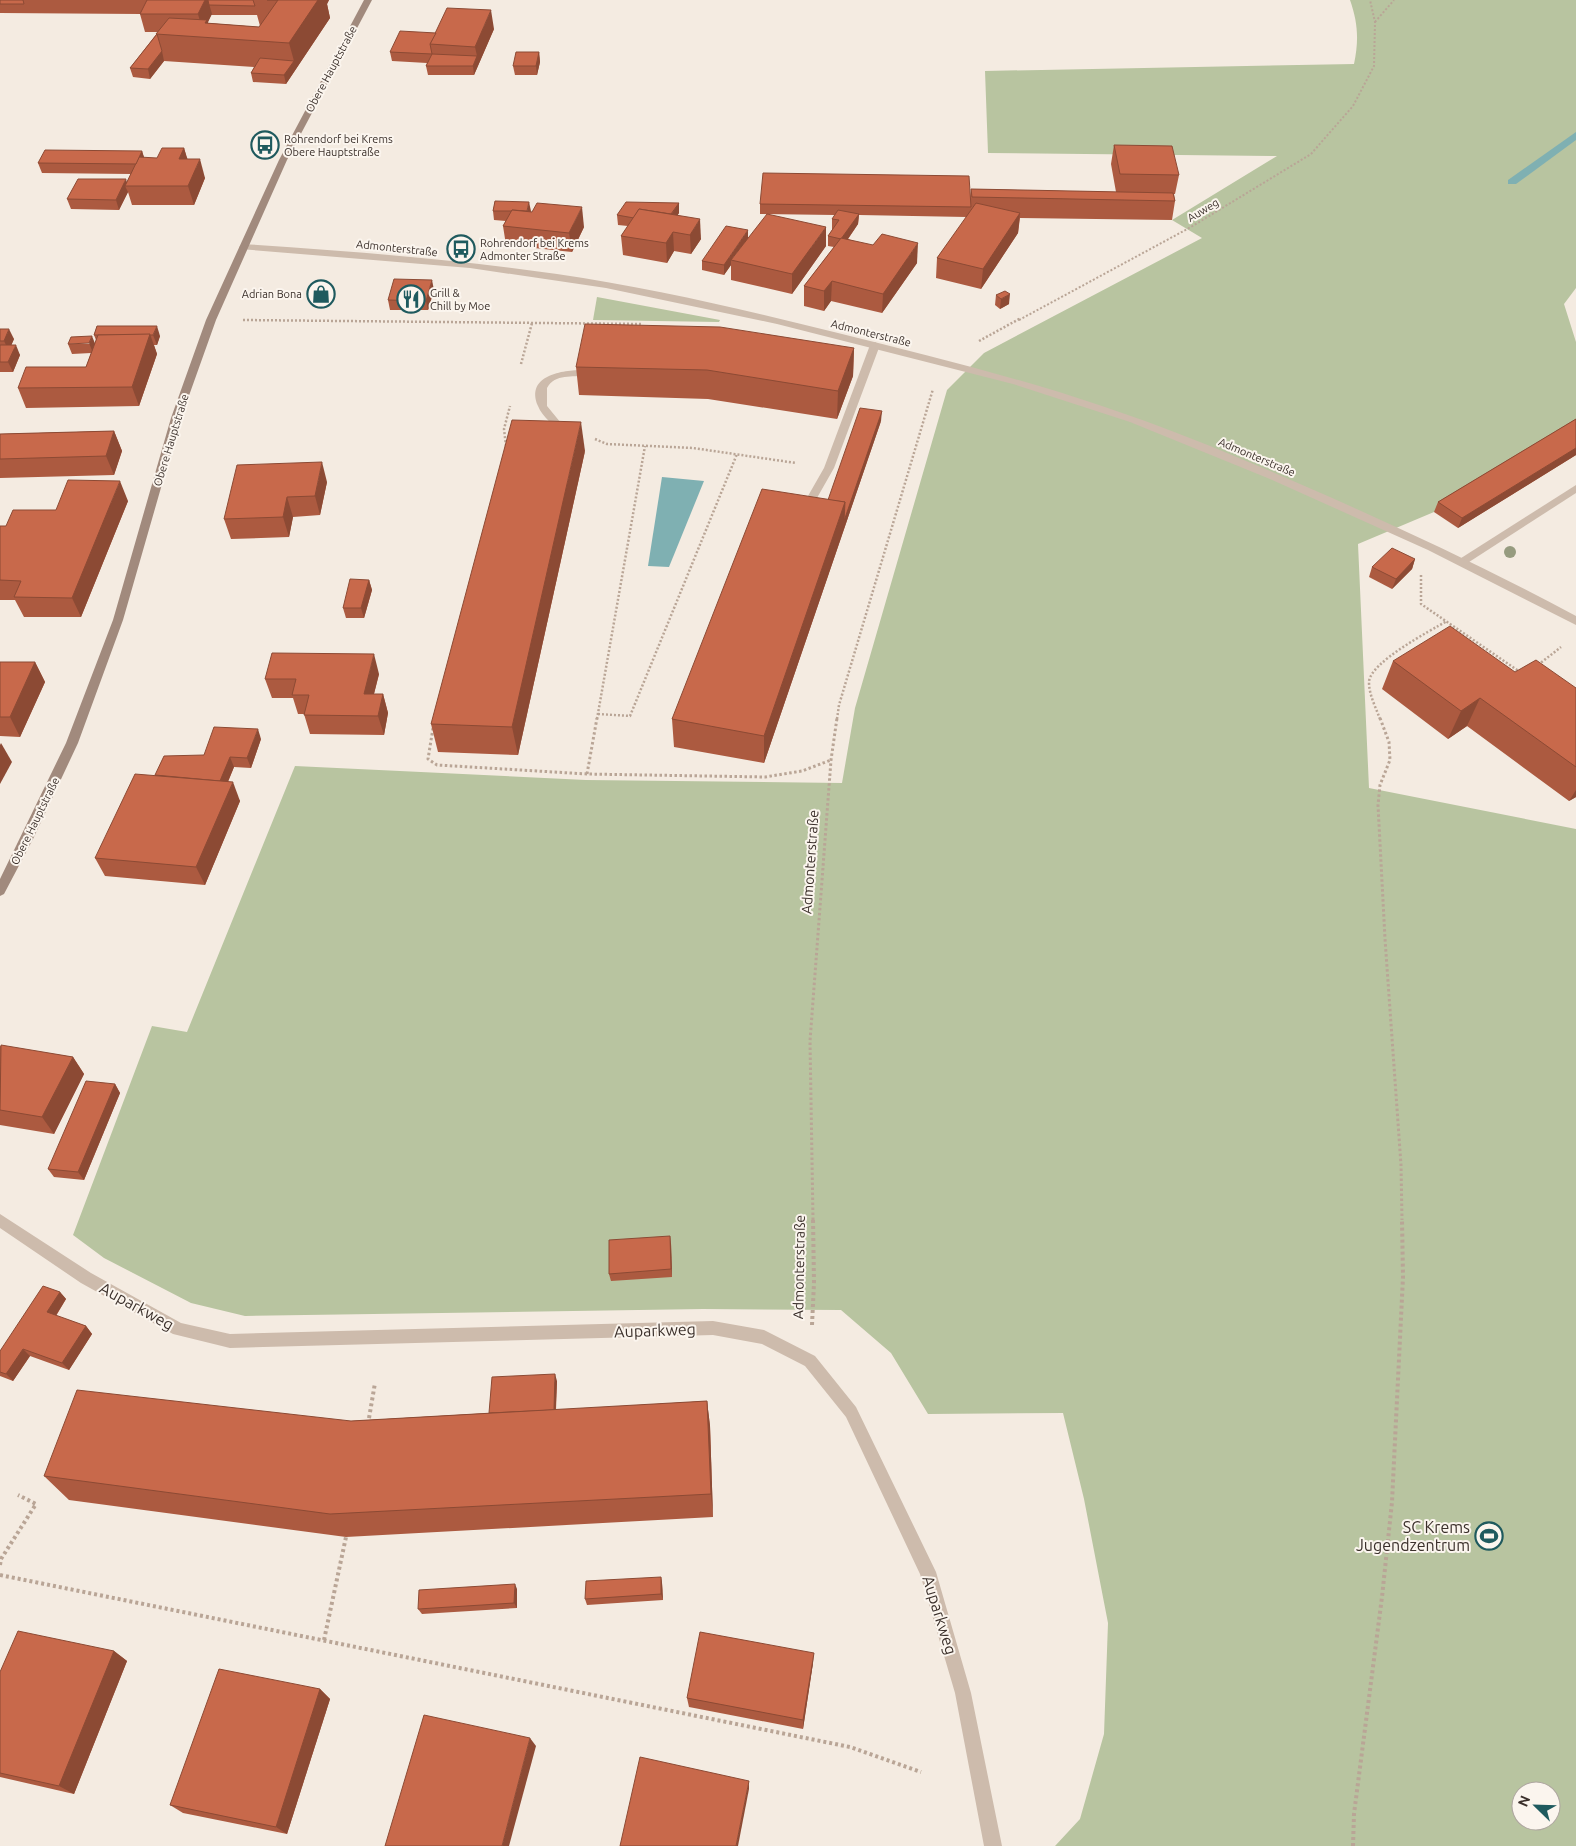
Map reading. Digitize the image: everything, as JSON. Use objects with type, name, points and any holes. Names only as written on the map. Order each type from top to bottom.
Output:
[{"type":"main road","name":"Obere Hauptstraße","points":[[0,891],[27,839],[72,743],[118,620],[176,418],[211,320],[287,152],[368,0]]},
{"type":"street","name":"Admonterstraße","points":[[243,247],[334,253],[455,265],[606,284],[758,316],[942,362],[1062,396],[1178,437],[1260,470],[1462,562],[1576,621]]},
{"type":"street","points":[[802,516],[829,468],[850,398],[875,345]]},
{"type":"street","points":[[564,443],[566,436],[562,428],[546,412],[541,404],[541,390],[548,378],[564,373],[583,374]]},
{"type":"street","points":[[1462,562],[1576,488]]},
{"type":"street","name":"Auparkweg","points":[[0,1220],[86,1278],[178,1329],[230,1341],[713,1328],[764,1336],[810,1361],[851,1412],[928,1572],[963,1692],[993,1846]]},
{"type":"path","name":"Auweg","points":[[942,362],[1191,227],[1311,154],[1353,106],[1374,66],[1375,22],[1370,0]]},
{"type":"path","points":[[1375,22],[1394,0]]},
{"type":"path","points":[[211,320],[649,324]]},
{"type":"path","points":[[519,371],[532,323]]},
{"type":"path","name":"Admonterstraße","points":[[810,1361],[814,1283],[810,1041],[831,760],[839,705],[935,386]]},
{"type":"path","points":[[506,448],[504,429],[512,400]]},
{"type":"path","points":[[592,436],[597,441],[607,444],[693,448],[829,468]]},
{"type":"path","points":[[587,774],[645,446]]},
{"type":"path","points":[[598,714],[630,716],[737,454]]},
{"type":"path","points":[[1422,567],[1421,604],[1524,675]]},
{"type":"path","points":[[1353,1846],[1354,1814],[1382,1597],[1392,1502],[1403,1276],[1401,1165],[1385,939],[1378,804],[1380,785],[1390,760],[1389,742],[1372,698],[1369,681],[1374,669],[1415,639],[1447,621]]},
{"type":"path","points":[[1542,672],[1534,668],[1562,646]]},
{"type":"path","points":[[435,722],[428,759],[437,766],[587,774],[765,777],[802,771],[831,760]]},
{"type":"path","points":[[368,1428],[375,1383]]},
{"type":"path","points":[[0,1565],[1,1559],[36,1504],[18,1495]]},
{"type":"path","points":[[324,1640],[346,1537]]},
{"type":"path","points":[[0,1575],[850,1747],[921,1772]]},
{"type":"green space","points":[[1350,0],[1576,0],[1576,288],[1564,304],[1576,342],[1576,426],[1434,512],[1358,544],[1369,788],[1576,829],[1576,1846],[1055,1846],[1080,1819],[1104,1734],[1108,1623],[1084,1499],[1063,1413],[928,1414],[891,1353],[841,1310],[703,1309],[245,1316],[191,1303],[104,1258],[73,1235],[152,1026],[187,1032],[295,766],[586,780],[842,783],[855,708],[947,390],[984,353],[1202,238],[1172,220],[1277,156],[988,153],[985,71],[1354,64],[1357,47],[1356,24]]},
{"type":"green space","points":[[597,297],[720,320],[719,322],[593,320]]},
{"type":"water","points":[[662,477],[704,481],[669,567],[648,566]]},
{"type":"building","points":[[0,0],[23,0],[24,4],[0,4]]},
{"type":"building","points":[[147,0],[205,0],[198,14],[140,14]]},
{"type":"building","points":[[208,0],[253,0],[255,6],[209,5]]},
{"type":"building","points":[[278,0],[318,0],[289,43],[156,34],[169,18],[207,20],[205,23],[259,27]]},
{"type":"building","points":[[447,8],[491,10],[475,47],[430,44]]},
{"type":"building","points":[[400,31],[436,33],[430,44],[432,54],[390,52]]},
{"type":"building","points":[[157,34],[162,51],[148,69],[130,68]]},
{"type":"building","points":[[516,52],[539,52],[536,66],[513,66]]},
{"type":"building","points":[[432,54],[477,56],[473,66],[426,66]]},
{"type":"building","points":[[260,58],[294,61],[284,75],[251,73]]},
{"type":"building","points":[[1114,145],[1172,146],[1179,175],[1120,174]]},
{"type":"building","points":[[162,148],[184,148],[179,159],[200,159],[188,186],[125,186],[139,157],[157,158]]},
{"type":"building","points":[[45,150],[142,151],[136,164],[38,163]]},
{"type":"building","points":[[763,173],[969,176],[971,207],[760,204]]},
{"type":"building","points":[[78,179],[126,179],[116,200],[67,199]]},
{"type":"building","points":[[971,189],[1173,193],[1175,201],[972,197]]},
{"type":"building","points":[[495,201],[529,202],[527,211],[493,211]]},
{"type":"building","points":[[626,202],[679,203],[671,214],[639,209],[634,218],[617,215]]},
{"type":"building","points":[[537,203],[582,207],[569,233],[503,226],[512,210],[532,212]]},
{"type":"building","points":[[976,203],[1020,213],[983,269],[937,258]]},
{"type":"building","points":[[639,209],[700,219],[690,235],[673,232],[666,243],[621,236]]},
{"type":"building","points":[[838,210],[859,214],[841,239],[828,236],[839,220],[832,219]]},
{"type":"building","points":[[767,214],[826,227],[792,274],[731,260]]},
{"type":"building","points":[[726,226],[748,230],[724,265],[702,261]]},
{"type":"building","points":[[882,234],[918,243],[883,294],[832,281],[824,291],[804,286],[841,238],[873,245]]},
{"type":"building","points":[[394,279],[432,280],[426,301],[388,300]]},
{"type":"building","points":[[1005,291],[1010,294],[1001,299],[996,295]]},
{"type":"building","points":[[585,324],[720,327],[854,348],[838,391],[707,370],[576,367]]},
{"type":"building","points":[[97,326],[157,326],[153,335],[94,335]]},
{"type":"building","points":[[0,329],[9,329],[4,341],[0,341]]},
{"type":"building","points":[[150,334],[132,387],[18,388],[26,367],[86,367],[98,335]]},
{"type":"building","points":[[92,336],[89,343],[68,344],[71,337]]},
{"type":"building","points":[[0,345],[16,345],[8,362],[0,362]]},
{"type":"building","points":[[860,408],[882,411],[844,521],[845,502],[828,500]]},
{"type":"building","points":[[1576,419],[1576,448],[1462,518],[1438,502]]},
{"type":"building","points":[[512,420],[581,422],[512,727],[431,724]]},
{"type":"building","points":[[114,431],[106,456],[0,459],[0,434]]},
{"type":"building","points":[[322,462],[315,496],[287,497],[283,517],[224,519],[237,465]]},
{"type":"building","points":[[68,480],[120,481],[72,598],[14,597],[21,581],[0,580],[0,526],[6,526],[13,510],[56,510]]},
{"type":"building","points":[[762,489],[845,502],[764,736],[672,719]]},
{"type":"building","points":[[1392,548],[1415,559],[1396,579],[1372,567]]},
{"type":"building","points":[[350,579],[369,580],[361,608],[343,608]]},
{"type":"building","points":[[1450,626],[1515,672],[1536,660],[1576,688],[1576,767],[1480,698],[1461,711],[1393,661]]},
{"type":"building","points":[[272,653],[374,654],[364,694],[383,694],[378,716],[304,715],[309,695],[292,695],[296,679],[265,679]]},
{"type":"building","points":[[0,662],[35,662],[10,717],[0,717]]},
{"type":"building","points":[[214,727],[258,729],[247,758],[230,757],[220,781],[155,775],[164,756],[204,755]]},
{"type":"building","points":[[135,774],[233,782],[196,867],[95,858]]},
{"type":"building","points":[[1,1045],[73,1057],[42,1117],[0,1110]]},
{"type":"building","points":[[86,1081],[115,1084],[78,1172],[48,1169]]},
{"type":"building","points":[[670,1236],[671,1269],[609,1274],[609,1240]]},
{"type":"building","points":[[43,1286],[60,1292],[47,1312],[86,1326],[62,1363],[23,1349],[6,1374],[0,1372],[0,1351]]},
{"type":"building","points":[[555,1374],[554,1410],[489,1413],[492,1377]]},
{"type":"building","points":[[77,1390],[351,1421],[707,1401],[711,1494],[330,1514],[44,1476]]},
{"type":"building","points":[[661,1577],[661,1594],[585,1599],[586,1581]]},
{"type":"building","points":[[515,1584],[514,1603],[418,1609],[419,1590]]},
{"type":"building","points":[[18,1631],[114,1651],[59,1786],[0,1773],[0,1672]]},
{"type":"building","points":[[700,1632],[814,1653],[803,1720],[687,1698]]},
{"type":"building","points":[[219,1669],[320,1689],[276,1827],[170,1805]]},
{"type":"building","points":[[424,1715],[530,1738],[502,1846],[385,1846]]},
{"type":"building","points":[[640,1757],[749,1781],[736,1846],[620,1846]]},
{"type":"waterway","points":[[1512,182],[1576,135]]},
{"type":"place","name":"Rohrendorf bei Krems Obere Hauptstraße","points":[[265,145]]},
{"type":"place","name":"Rohrendorf bei Krems Admonter Straße","points":[[461,249]]},
{"type":"place","name":"Adrian Bona","points":[[321,294]]},
{"type":"place","name":"Grill & Chill by Moe","points":[[411,299]]},
{"type":"place","name":"SC Krems Jugendzentrum","points":[[1489,1536]]}]
